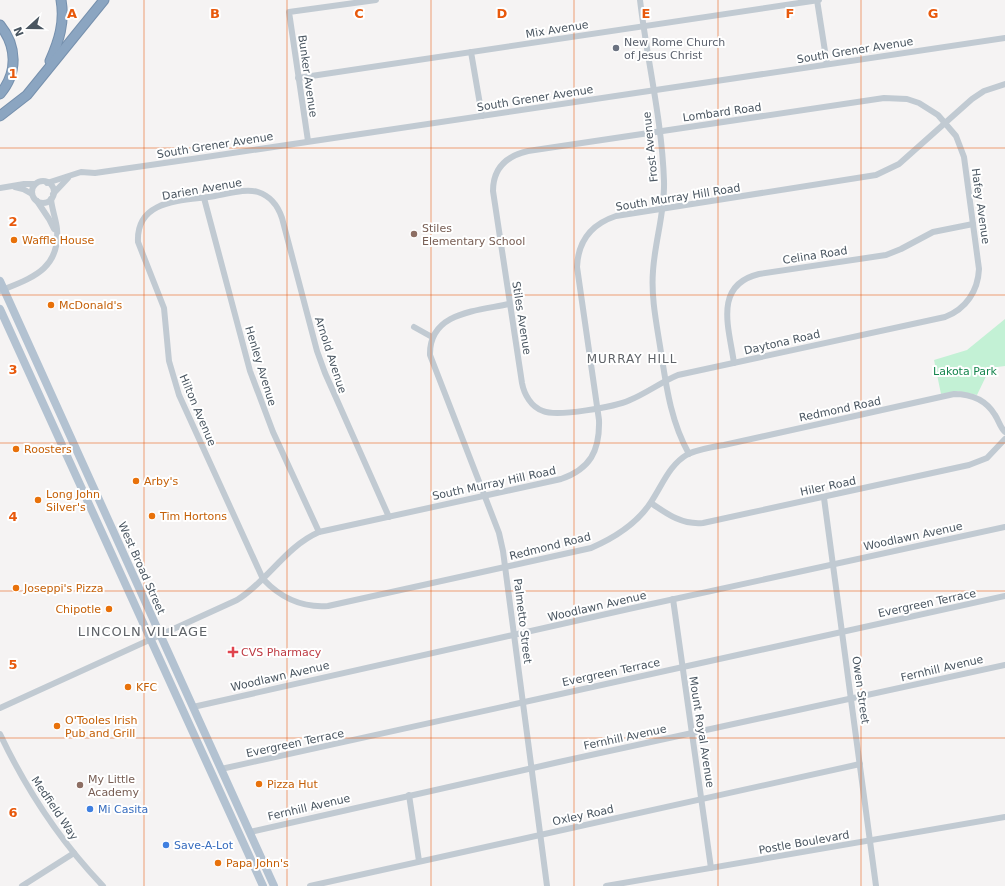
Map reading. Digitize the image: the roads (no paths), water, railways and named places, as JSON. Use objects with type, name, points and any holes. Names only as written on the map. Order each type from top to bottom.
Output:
[{"type":"highway","points":[[45,74],[55,51],[62,27],[63,11],[61,0]]},
{"type":"highway","points":[[0,116],[27,95],[104,0]]},
{"type":"highway","points":[[0,25],[10,41],[14,57],[9,82],[0,94]]},
{"type":"main road","name":"West Broad Street","points":[[1,287],[274,886]]},
{"type":"main road","name":"West Broad Street","points":[[0,309],[263,886]]},
{"type":"main road","points":[[41,400],[46,402],[69,446],[79,457]]},
{"type":"main road","points":[[68,460],[76,464],[90,492],[100,504]]},
{"type":"main road","points":[[208,765],[216,771],[239,821],[244,828],[250,832]]},
{"type":"street","name":"Bunker Avenue","points":[[308,141],[289,12],[376,0]]},
{"type":"street","name":"Frost Avenue","points":[[640,0],[660,132],[664,181],[663,209],[652,282],[655,312],[674,422],[689,454]]},
{"type":"street","name":"Mix Avenue","points":[[298,78],[818,0]]},
{"type":"street","points":[[818,0],[827,64]]},
{"type":"street","name":"South Grener Avenue","points":[[47,183],[81,172],[95,173],[1005,38]]},
{"type":"street","points":[[471,52],[482,116]]},
{"type":"street","name":"South Murray Hill Road","points":[[0,708],[238,600],[263,579],[296,546],[319,532],[561,479],[583,467],[592,457],[597,446],[599,427],[577,267],[580,249],[588,233],[604,220],[616,216],[876,175],[899,164],[978,95],[1005,84]]},
{"type":"street","name":"Lombard Road","points":[[499,166],[509,157],[528,151],[884,98],[901,98],[914,101],[933,111],[946,122]]},
{"type":"street","name":"Hafey Avenue","points":[[946,122],[962,148],[973,224],[979,269],[977,284],[971,297]]},
{"type":"street","name":"Stiles Avenue","points":[[499,166],[495,176],[493,192],[523,390],[532,403],[543,412],[550,413],[597,408]]},
{"type":"street","points":[[37,201],[46,203],[69,176]]},
{"type":"street","points":[[0,188],[42,182],[47,183],[53,189],[52,197],[57,238],[52,256],[42,271],[28,280],[1,287]]},
{"type":"street","points":[[32,194],[35,184]]},
{"type":"street","points":[[7,187],[23,188],[32,194],[49,219],[57,238]]},
{"type":"street","name":"Darien Avenue","points":[[143,219],[150,211],[163,204],[249,191],[259,192],[268,197]]},
{"type":"street","name":"Arnold Avenue","points":[[268,197],[276,205],[281,214],[317,351],[333,394],[389,516]]},
{"type":"street","name":"Henley Avenue","points":[[204,198],[250,371],[273,432],[319,532]]},
{"type":"street","name":"Hilton Avenue","points":[[143,219],[138,233],[139,249],[164,308],[169,361],[174,383],[263,579]]},
{"type":"street","name":"Celina Road","points":[[734,363],[726,311],[728,298],[741,281],[759,274],[886,255],[901,249],[933,232],[973,224]]},
{"type":"street","name":"Daytona Road","points":[[597,408],[628,401],[666,380],[682,374],[945,316],[959,309],[971,297]]},
{"type":"street","points":[[414,327],[432,337],[437,328],[450,318],[509,304]]},
{"type":"street","name":"Palmetto Street","points":[[432,337],[430,347],[432,363],[500,537],[506,567],[547,886]]},
{"type":"street","name":"Redmond Road","points":[[263,579],[277,593],[292,601],[304,605],[321,606],[580,551],[600,544],[628,527],[651,503],[671,468],[689,454],[724,444],[954,394],[970,396],[982,401],[993,412],[1005,432]]},
{"type":"street","name":"Hiler Road","points":[[651,503],[666,514],[693,524],[824,498],[969,465],[986,458],[1005,439]]},
{"type":"street","name":"Owen Street","points":[[824,498],[876,886]]},
{"type":"street","name":"Woodlawn Avenue","points":[[193,707],[674,599],[1005,527]]},
{"type":"street","name":"Evergreen Terrace","points":[[221,769],[1005,596]]},
{"type":"street","name":"Mount Royal Avenue","points":[[674,599],[682,667],[693,733],[711,868]]},
{"type":"street","name":"Fernhill Avenue","points":[[250,832],[409,795],[852,699],[1005,664]]},
{"type":"street","name":"Medfield Way","points":[[0,734],[38,804],[74,853],[104,886]]},
{"type":"street","name":"Oxley Road","points":[[310,886],[860,764]]},
{"type":"street","points":[[409,795],[419,861]]},
{"type":"street","name":"Postle Boulevard","points":[[606,886],[1005,817]]},
{"type":"street","points":[[22,886],[74,853]]},
{"type":"place","name":"New Rome Church of Jesus Christ","points":[[616,48]]},
{"type":"place","name":"Stiles Elementary School","points":[[414,234]]},
{"type":"place","name":"Waffle House","points":[[14,240]]},
{"type":"place","name":"McDonald's","points":[[51,305]]},
{"type":"place","name":"Roosters","points":[[16,449]]},
{"type":"place","name":"Arby's","points":[[136,481]]},
{"type":"place","name":"Long John Silver's","points":[[38,500]]},
{"type":"place","name":"Tim Hortons","points":[[152,516]]},
{"type":"place","name":"Joseppi's Pizza","points":[[16,588]]},
{"type":"place","name":"Chipotle","points":[[109,609]]},
{"type":"place","name":"CVS Pharmacy","points":[[233,652]]},
{"type":"place","name":"KFC","points":[[128,687]]},
{"type":"place","name":"O'Tooles Irish Pub and Grill","points":[[57,726]]},
{"type":"place","name":"Pizza Hut","points":[[259,784]]},
{"type":"place","name":"My Little Academy","points":[[80,785]]},
{"type":"place","name":"Mi Casita","points":[[90,809]]},
{"type":"place","name":"Save-A-Lot","points":[[166,845]]},
{"type":"place","name":"Papa John's","points":[[218,863]]},
{"type":"district","name":"MURRAY HILL","points":[[632,359]]},
{"type":"district","name":"LINCOLN VILLAGE","points":[[143,631]]},
{"type":"park label","name":"Lakota Park","points":[[965,371]]}]
